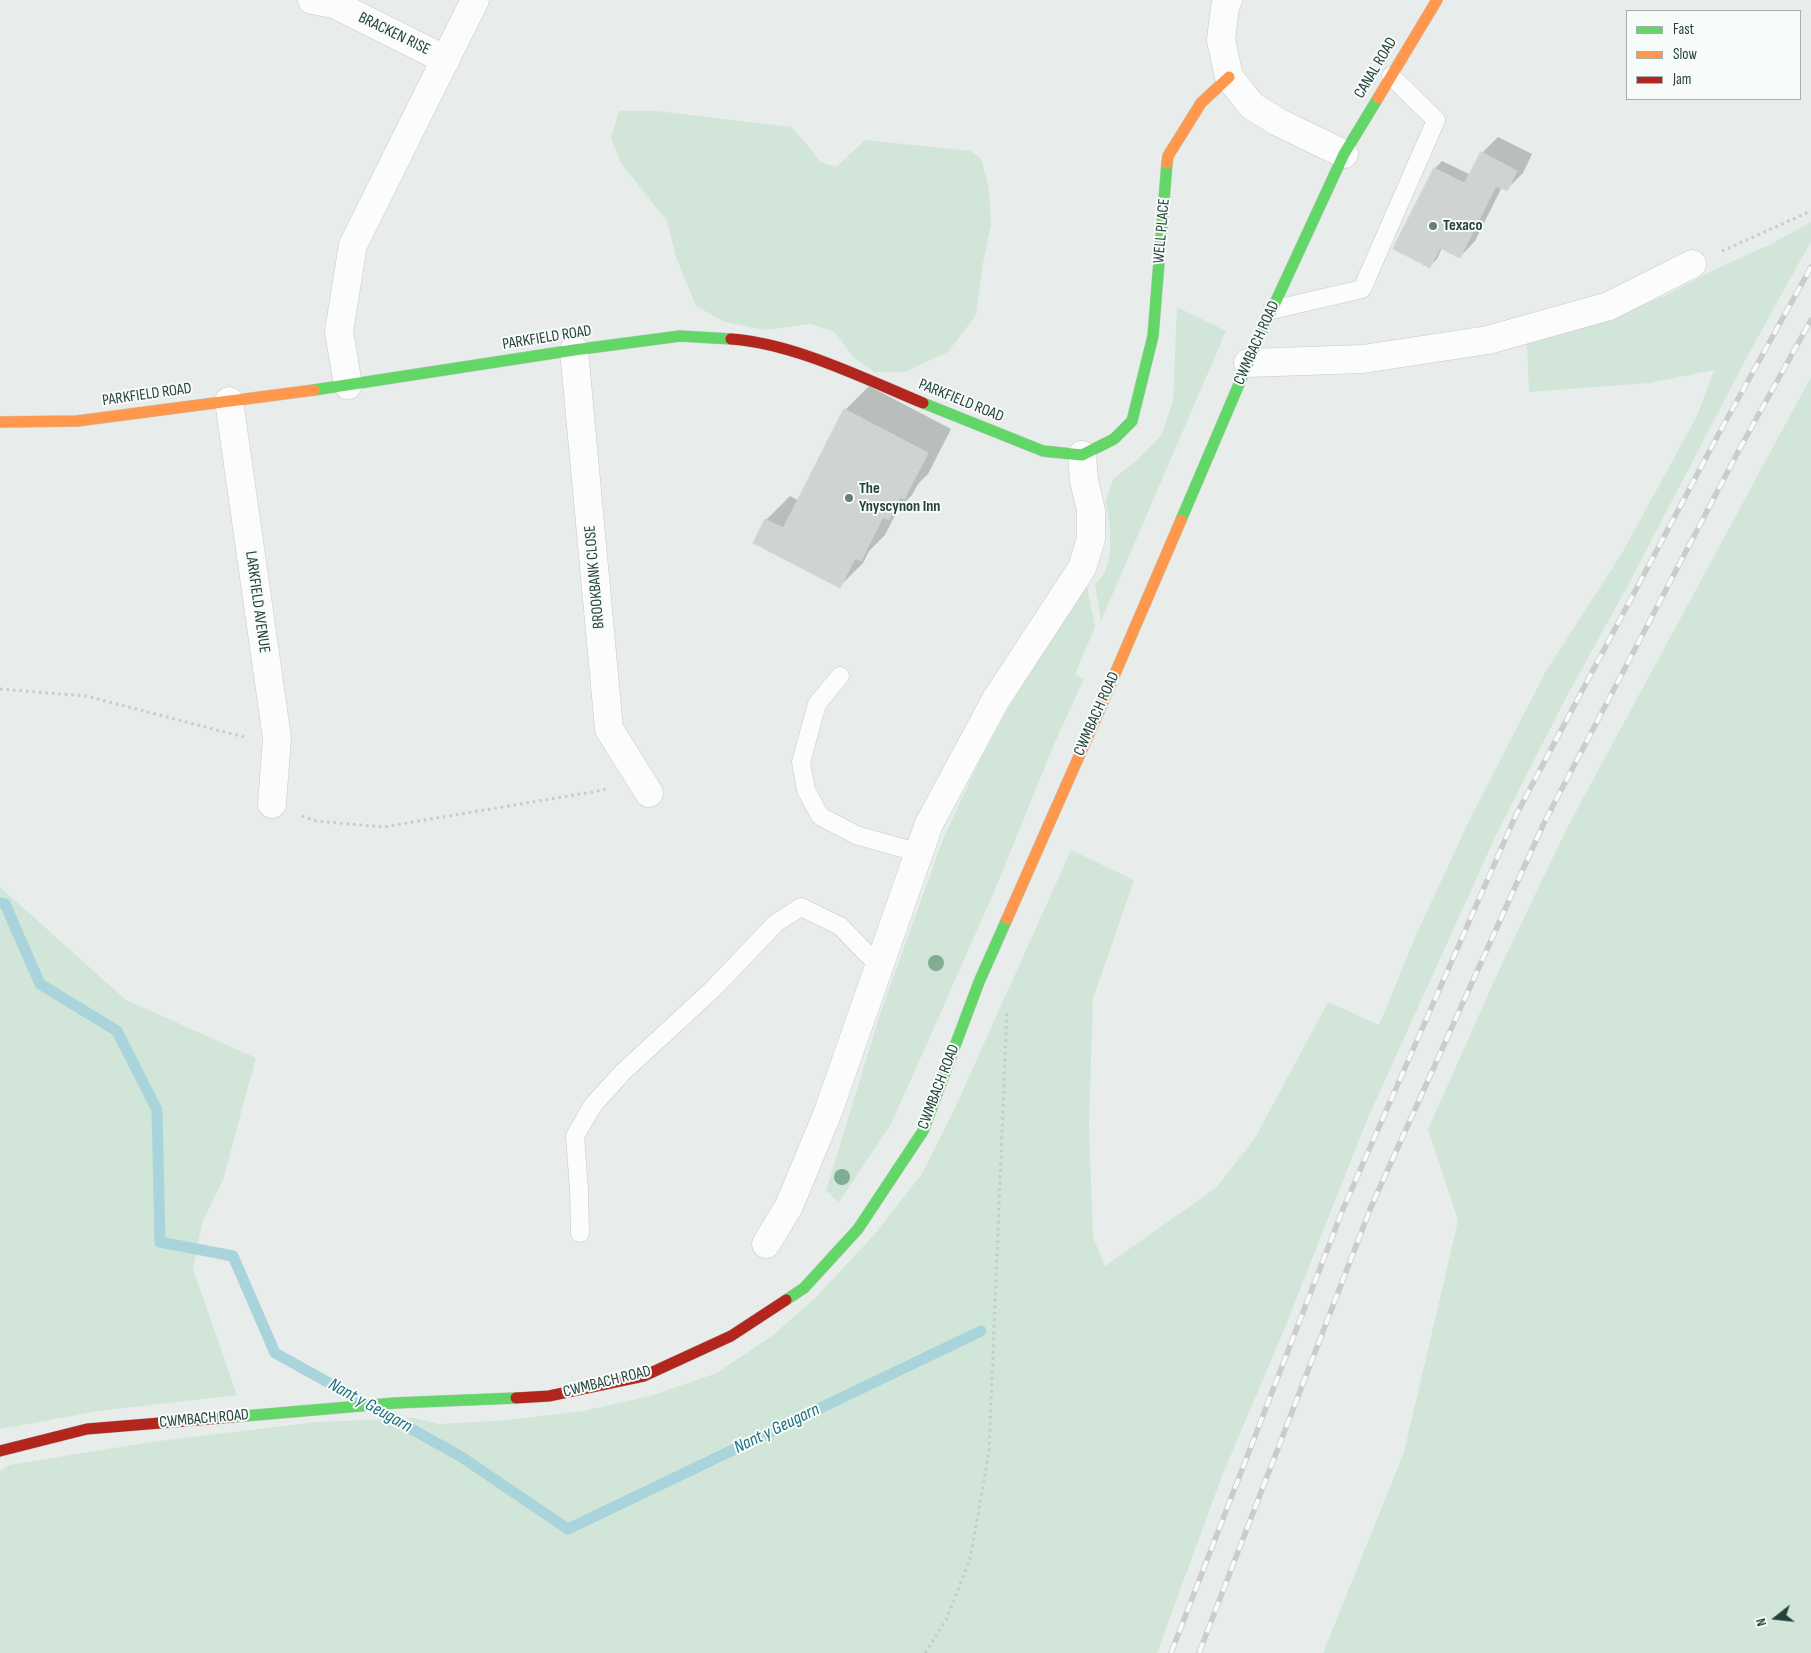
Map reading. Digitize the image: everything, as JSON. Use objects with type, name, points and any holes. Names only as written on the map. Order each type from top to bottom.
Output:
[{"type":"street","name":"BRACKEN RISE","points":[[312,0],[334,4],[446,60]]},
{"type":"street","points":[[348,385],[339,331],[352,246],[475,0]]},
{"type":"street","points":[[1228,0],[1225,7],[1222,40],[1229,77],[1252,106],[1278,122],[1344,154]]},
{"type":"street","name":"CANAL ROAD","points":[[1344,154],[1437,0]]},
{"type":"street","name":"WELL PLACE","points":[[1082,455],[1114,439],[1132,421],[1153,336],[1168,156],[1201,103],[1229,77]]},
{"type":"street","name":"CWMBACH ROAD","points":[[0,1451],[88,1429],[395,1404],[549,1396],[644,1376],[731,1336],[804,1288],[858,1229],[924,1132],[979,982],[1099,711],[1248,363],[1344,154]]},
{"type":"street","points":[[1248,363],[1363,359],[1488,340],[1609,306],[1692,264]]},
{"type":"street","name":"PARKFIELD ROAD","points":[[0,422],[77,421],[348,385],[574,350],[680,336],[719,338],[771,345],[819,361],[1043,451],[1082,455]]},
{"type":"street","name":"BROOKBANK CLOSE","points":[[574,350],[609,728],[649,793]]},
{"type":"street","name":"LARKFIELD AVENUE","points":[[228,401],[277,738],[272,804]]},
{"type":"street","points":[[766,1244],[789,1206],[828,1112],[929,824],[995,701],[1082,568],[1091,539],[1091,510],[1084,481],[1082,455]]},
{"type":"lane","points":[[1272,310],[1362,289],[1436,120],[1391,76]]},
{"type":"lane","points":[[840,676],[817,704],[800,762],[806,790],[820,816],[856,835],[919,852]]},
{"type":"lane","points":[[580,1233],[579,1190],[574,1136],[593,1105],[624,1072],[713,988],[776,923],[801,907],[840,926],[879,966]]},
{"type":"path","points":[[1692,264],[1811,211]]},
{"type":"path","points":[[0,689],[86,696],[276,745]]},
{"type":"path","points":[[272,804],[316,821],[384,827],[610,788]]},
{"type":"path","points":[[924,1653],[946,1620],[970,1559],[989,1452],[1007,993],[979,982]]},
{"type":"green space","points":[[619,111],[657,111],[791,127],[820,162],[836,167],[865,140],[971,151],[981,159],[989,188],[991,225],[983,263],[976,315],[948,352],[905,372],[874,372],[854,358],[835,332],[810,324],[766,330],[725,322],[696,306],[677,260],[667,221],[621,163],[611,138]]},
{"type":"green space","points":[[1811,222],[1811,241],[1747,357],[1627,587],[1568,694],[1497,833],[1367,1120],[1284,1330],[1222,1476],[1157,1653],[0,1653],[0,1471],[9,1465],[151,1442],[316,1422],[415,1418],[438,1424],[508,1420],[583,1411],[650,1396],[717,1373],[773,1335],[814,1299],[873,1236],[922,1174],[955,1108],[1071,850],[1134,880],[1093,999],[1089,1124],[1093,1237],[1105,1266],[1216,1188],[1255,1138],[1328,1002],[1379,1025],[1416,935],[1469,821],[1546,671],[1622,553],[1697,416],[1714,370],[1649,383],[1529,392],[1527,344],[1598,323],[1665,296],[1720,267],[1771,244]]},
{"type":"green space","points":[[1177,307],[1226,331],[1101,621],[1095,585],[1105,572],[1110,553],[1110,529],[1106,501],[1113,479],[1135,462],[1161,436],[1173,401]]},
{"type":"green space","points":[[1811,377],[1811,1653],[1323,1653],[1404,1452],[1458,1221],[1428,1129],[1500,968],[1568,826]]},
{"type":"green space","points":[[1086,581],[1095,627],[1075,674],[1084,679],[1055,742],[996,887],[890,1126],[839,1202],[826,1191],[881,1011],[944,837],[979,762],[1028,672]]},
{"type":"green space","points":[[0,887],[126,1000],[256,1058],[223,1180],[202,1223],[193,1269],[237,1395],[99,1411],[0,1429]]},
{"type":"building","points":[[1481,152],[1517,171],[1507,191],[1496,186],[1460,258],[1440,248],[1470,186],[1465,183]]},
{"type":"building","points":[[1434,168],[1470,186],[1430,268],[1393,249]]},
{"type":"building","name":"The Ynyscynon Inn","points":[[844,409],[928,453],[904,499],[900,497],[889,520],[883,517],[861,561],[855,558],[840,588],[753,543],[765,519],[783,528]]},
{"type":"waterway","name":"Nant y Geugarn","points":[[0,903],[5,904],[40,984],[117,1031],[157,1110],[160,1242],[233,1256],[275,1353],[360,1400]]},
{"type":"waterway","name":"Nant y Geugarn","points":[[379,1411],[460,1456],[568,1529],[981,1331]]},
{"type":"railway","points":[[1171,1653],[1343,1209],[1515,817],[1718,435],[1811,267]]},
{"type":"railway","points":[[1199,1653],[1371,1207],[1543,825],[1740,448],[1811,320]]},
{"type":"traffic: fast","points":[[1181,520],[1257,342],[1344,154],[1378,98]]},
{"type":"traffic: fast","points":[[923,403],[1043,451],[1082,455],[1114,439],[1132,421],[1153,336],[1167,163]]},
{"type":"traffic: fast","points":[[314,390],[574,350],[680,336],[731,339]]},
{"type":"traffic: fast","points":[[786,1300],[804,1288],[858,1229],[923,1131],[979,982],[1007,919]]},
{"type":"traffic: fast","points":[[233,1417],[395,1403],[516,1398]]},
{"type":"traffic: slow","points":[[1378,98],[1437,0]]},
{"type":"traffic: slow","points":[[1167,163],[1168,156],[1201,103],[1229,77]]},
{"type":"traffic: slow","points":[[0,422],[77,421],[314,390]]},
{"type":"traffic: slow","points":[[1007,919],[1181,520]]},
{"type":"traffic: jam","points":[[731,339],[779,347],[804,355],[853,373],[923,403]]},
{"type":"traffic: jam","points":[[516,1398],[549,1396],[644,1376],[731,1336],[786,1300]]},
{"type":"traffic: jam","points":[[0,1451],[87,1429],[233,1417]]},
{"type":"place","name":"Texaco","points":[[1433,226]]},
{"type":"place","name":"The Ynyscynon Inn","points":[[849,498]]}]
